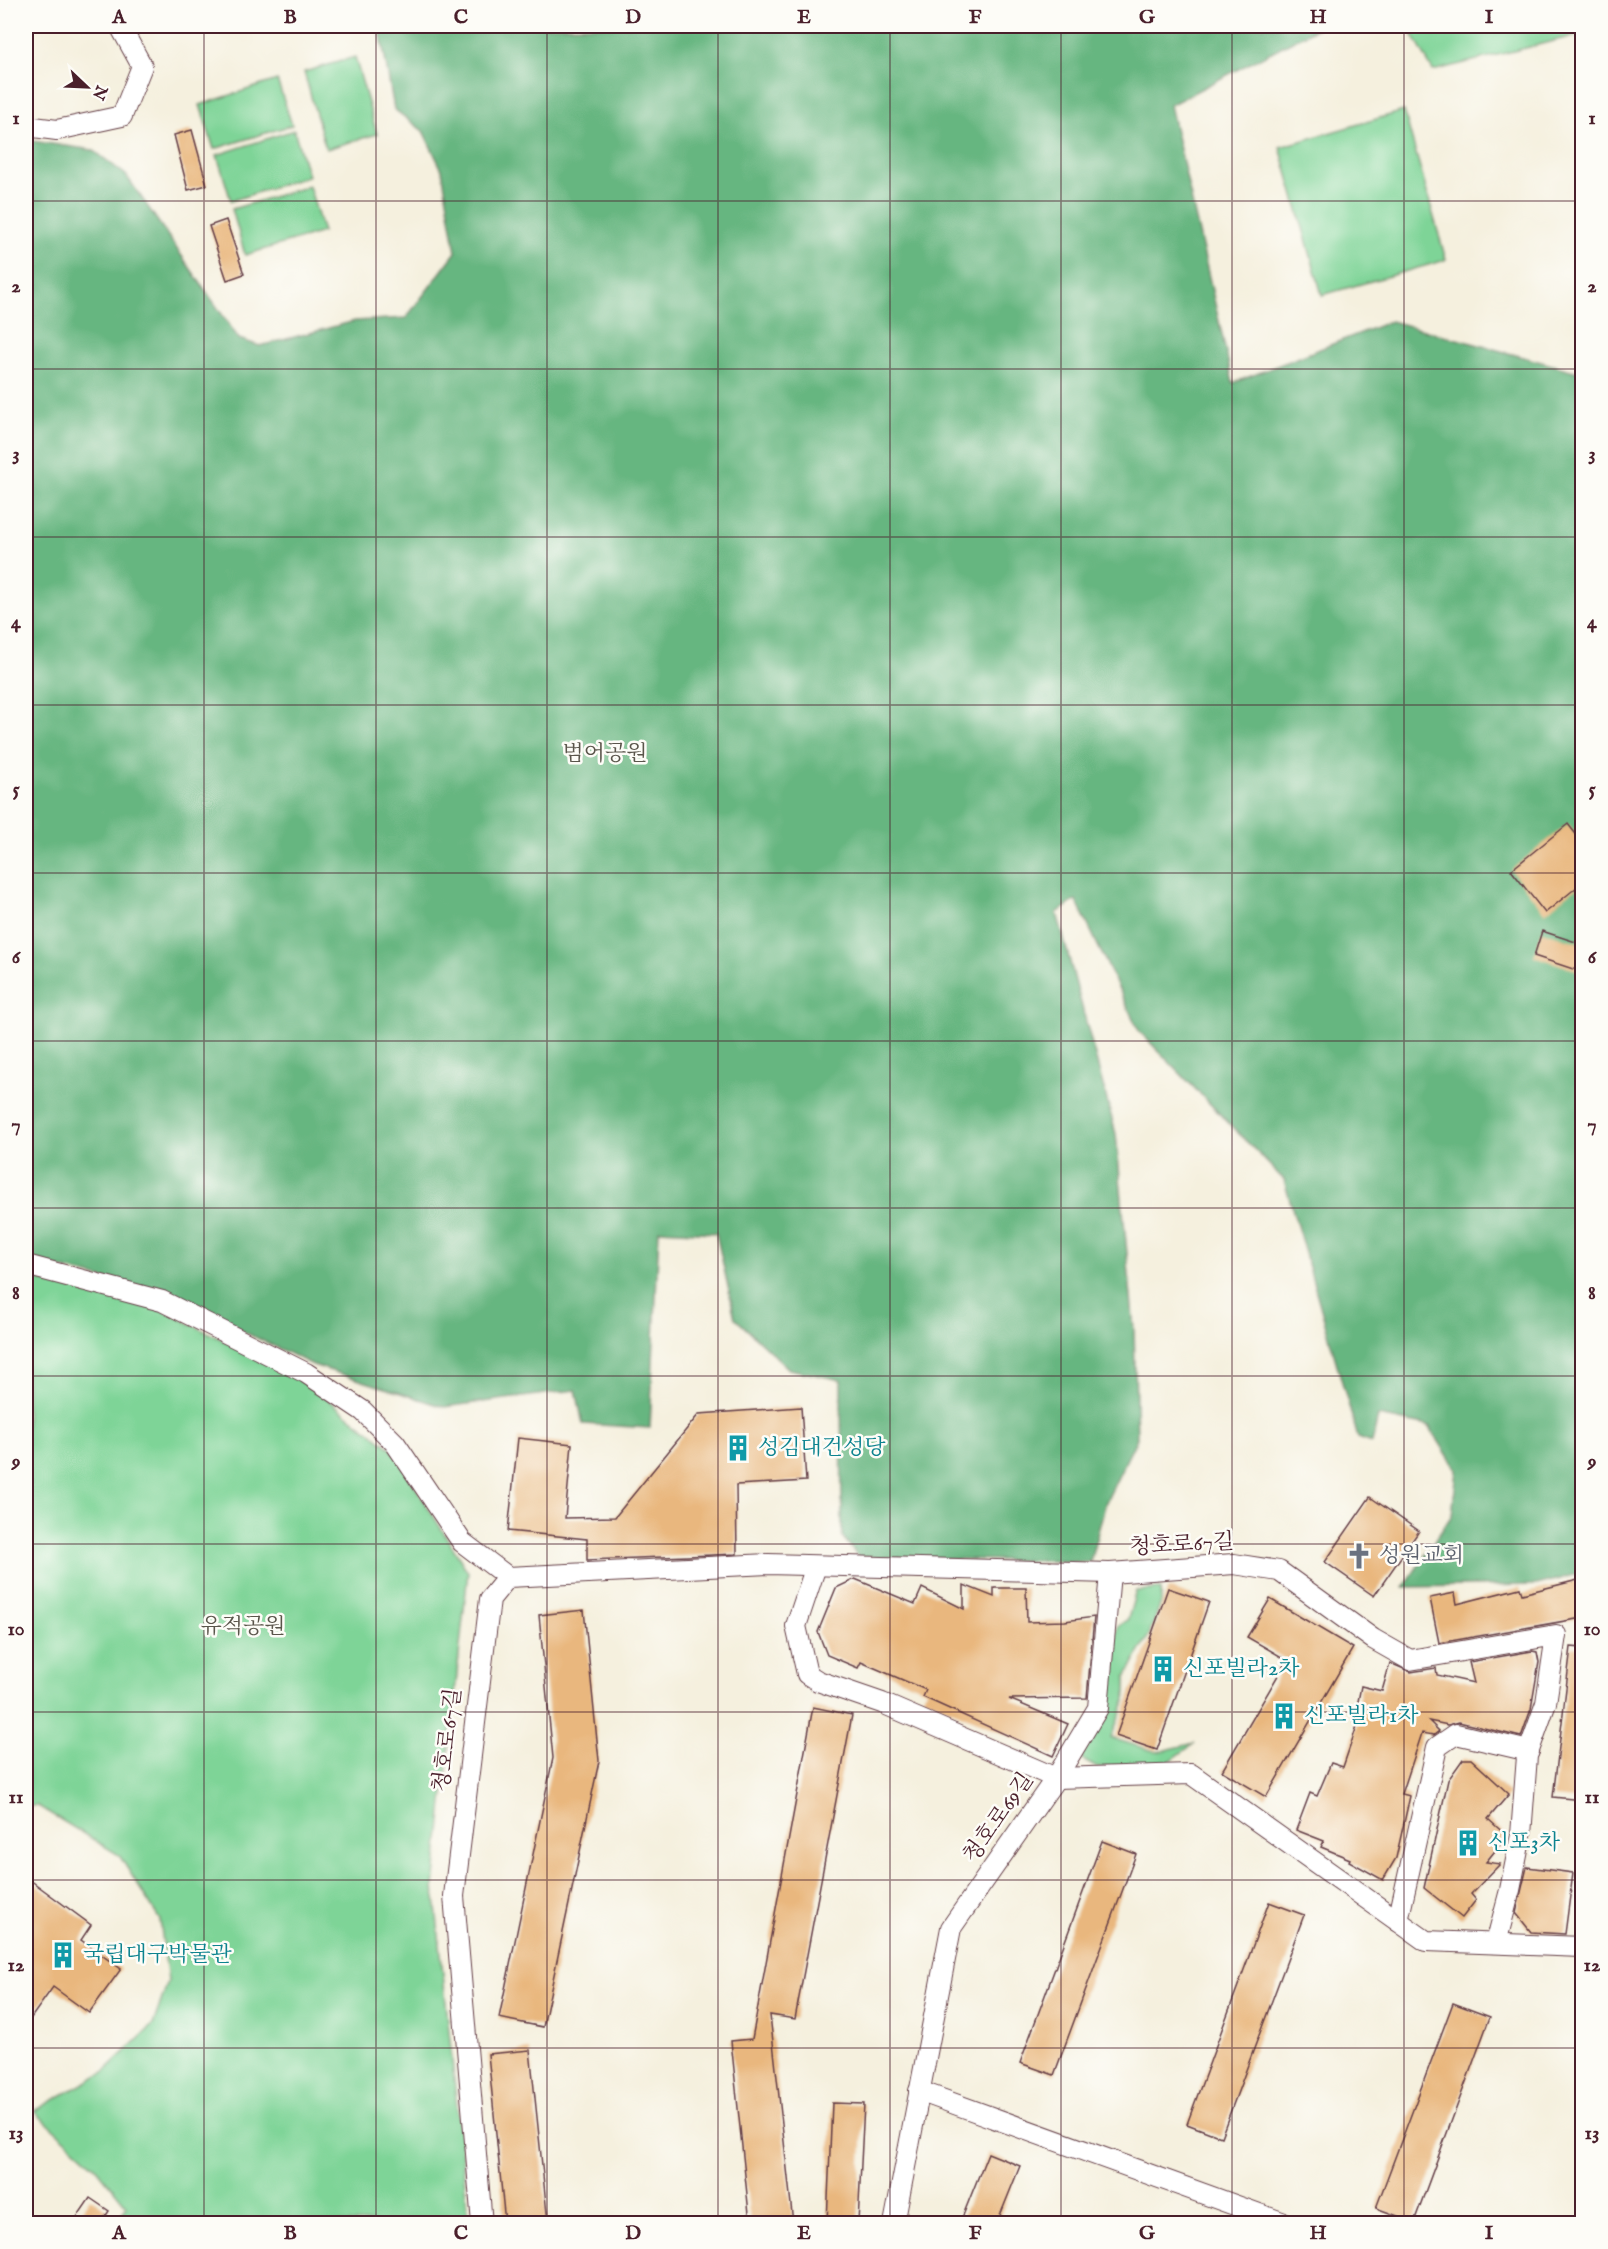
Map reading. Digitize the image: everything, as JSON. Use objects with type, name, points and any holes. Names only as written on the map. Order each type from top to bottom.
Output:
[{"type":"street","points":[[26,126],[57,130],[122,116],[142,66],[120,26]]},
{"type":"street","points":[[26,1265],[162,1301],[306,1373],[363,1411],[387,1435],[462,1542],[508,1577]]},
{"type":"street","name":"청호로67길","points":[[482,2223],[454,1896],[490,1599],[508,1577],[768,1564],[1110,1573],[1234,1564],[1279,1571],[1373,1639],[1410,1660],[1556,1635],[1546,1702],[1529,1751]]},
{"type":"street","points":[[816,1566],[796,1626],[807,1674],[818,1681],[882,1702],[1056,1778],[1098,1708],[1110,1573]]},
{"type":"street","points":[[1398,1921],[1437,1747],[1456,1734],[1529,1751],[1521,1835],[1496,1942]]},
{"type":"street","name":"청호로69길","points":[[894,2223],[951,1928],[1056,1778],[1191,1774],[1426,1941],[1582,1947]]},
{"type":"street","points":[[919,2091],[1287,2223]]},
{"type":"green space","name":"범어공원","points":[[385,26],[1321,26],[1170,105],[1233,383],[1391,321],[1582,373],[1582,1573],[1537,1585],[1404,1587],[1452,1515],[1457,1470],[1429,1426],[1378,1416],[1372,1443],[1358,1438],[1284,1180],[1139,1031],[1076,900],[1057,913],[1116,1134],[1134,1329],[1137,1438],[1106,1502],[1090,1562],[858,1557],[842,1536],[841,1380],[789,1369],[735,1318],[716,1233],[659,1230],[650,1428],[583,1424],[576,1390],[444,1407],[313,1365],[163,1293],[26,1260],[26,140],[93,150],[126,175],[239,339],[260,346],[355,321],[406,318],[456,252],[442,170],[423,131],[394,109],[380,30]]},
{"type":"green space","points":[[1408,26],[1582,26],[1582,34],[1433,71]]},
{"type":"green space","points":[[355,57],[377,134],[326,149],[304,72]]},
{"type":"green space","points":[[277,80],[292,125],[214,149],[200,105]]},
{"type":"green space","points":[[1404,111],[1446,260],[1322,295],[1280,147]]},
{"type":"green space","points":[[294,130],[308,176],[231,201],[217,155]]},
{"type":"green space","points":[[309,186],[323,232],[245,255],[232,209]]},
{"type":"green space","name":"유적공원","points":[[26,1277],[161,1309],[301,1379],[392,1449],[468,1572],[434,1887],[469,2223],[116,2223],[127,2206],[95,2166],[34,2111],[104,2072],[153,2025],[168,1981],[160,1920],[119,1855],[38,1806],[26,1806]]},
{"type":"green space","points":[[1161,1589],[1161,1602],[1149,1635],[1126,1677],[1126,1699],[1111,1738],[1157,1752],[1195,1743],[1167,1763],[1097,1768],[1079,1758],[1107,1716],[1117,1627],[1128,1619],[1136,1591]]},
{"type":"building","points":[[192,130],[207,185],[188,190],[174,135]]},
{"type":"building","points":[[226,220],[244,274],[227,280],[209,226]]},
{"type":"building","points":[[1568,824],[1582,842],[1582,883],[1545,913],[1511,870]]},
{"type":"building","points":[[1542,931],[1582,944],[1582,972],[1534,956]]},
{"type":"building","points":[[801,1407],[806,1481],[736,1485],[737,1554],[587,1560],[587,1539],[508,1531],[518,1438],[572,1444],[565,1518],[615,1517],[699,1414]]},
{"type":"building","points":[[1370,1497],[1419,1531],[1374,1596],[1325,1562]]},
{"type":"building","points":[[855,1579],[915,1604],[922,1588],[964,1609],[964,1585],[994,1597],[994,1588],[1026,1588],[1027,1622],[1065,1621],[1094,1617],[1087,1698],[1009,1699],[1068,1724],[1053,1756],[923,1697],[926,1690],[861,1662],[858,1668],[827,1655],[818,1632],[836,1588]]},
{"type":"building","points":[[1582,1579],[1582,1618],[1439,1643],[1430,1598],[1455,1593],[1457,1604],[1520,1588],[1522,1594]]},
{"type":"building","name":"신포빌라2차","points":[[1168,1588],[1209,1602],[1157,1750],[1116,1736]]},
{"type":"building","name":"신포빌라1차","points":[[1270,1599],[1353,1648],[1266,1797],[1222,1771],[1287,1660],[1247,1637]]},
{"type":"building","points":[[584,1610],[599,1761],[543,2027],[499,2018],[553,1758],[539,1615]]},
{"type":"building","points":[[1571,1647],[1582,1648],[1582,1800],[1553,1797]]},
{"type":"building","points":[[1537,1652],[1539,1662],[1531,1709],[1521,1737],[1459,1722],[1448,1725],[1429,1721],[1439,1731],[1434,1735],[1422,1733],[1402,1794],[1410,1796],[1396,1858],[1383,1880],[1349,1861],[1350,1859],[1321,1847],[1324,1841],[1296,1830],[1310,1793],[1317,1796],[1331,1763],[1343,1767],[1358,1723],[1354,1722],[1361,1686],[1382,1691],[1390,1663],[1411,1672],[1436,1668],[1437,1675],[1474,1683],[1469,1662]]},
{"type":"building","points":[[813,1707],[852,1715],[795,2019],[770,2015],[793,2223],[750,2223],[731,2041],[752,2039]]},
{"type":"building","name":"신포3차","points":[[1463,1759],[1471,1759],[1509,1794],[1488,1819],[1507,1836],[1486,1862],[1500,1864],[1471,1894],[1476,1900],[1462,1918],[1424,1888],[1448,1780]]},
{"type":"building","points":[[1102,1841],[1136,1854],[1054,2075],[1020,2063]]},
{"type":"building","points":[[1527,1867],[1573,1873],[1565,1934],[1531,1932],[1516,1913]]},
{"type":"building","name":"국립대구박물관","points":[[26,1877],[91,1925],[81,1940],[121,1969],[89,2013],[53,1987],[26,2025]]},
{"type":"building","points":[[1269,1902],[1304,1915],[1221,2137],[1187,2124]]},
{"type":"building","points":[[1453,2003],[1490,2017],[1414,2222],[1376,2208]]},
{"type":"building","points":[[530,2050],[548,2223],[505,2223],[488,2054]]},
{"type":"building","points":[[832,2103],[864,2104],[858,2223],[827,2223]]},
{"type":"building","points":[[988,2153],[1020,2166],[997,2223],[960,2223]]},
{"type":"building","points":[[90,2198],[109,2211],[101,2223],[73,2223]]},
{"type":"place","name":"성김대건성당","points":[[738,1448]]},
{"type":"place","name":"성원교회","points":[[1359,1556]]},
{"type":"place","name":"신포빌라2차","points":[[1163,1669]]},
{"type":"place","name":"신포빌라1차","points":[[1284,1716]]},
{"type":"place","name":"신포3차","points":[[1468,1843]]},
{"type":"place","name":"국립대구박물관","points":[[63,1955]]}]
